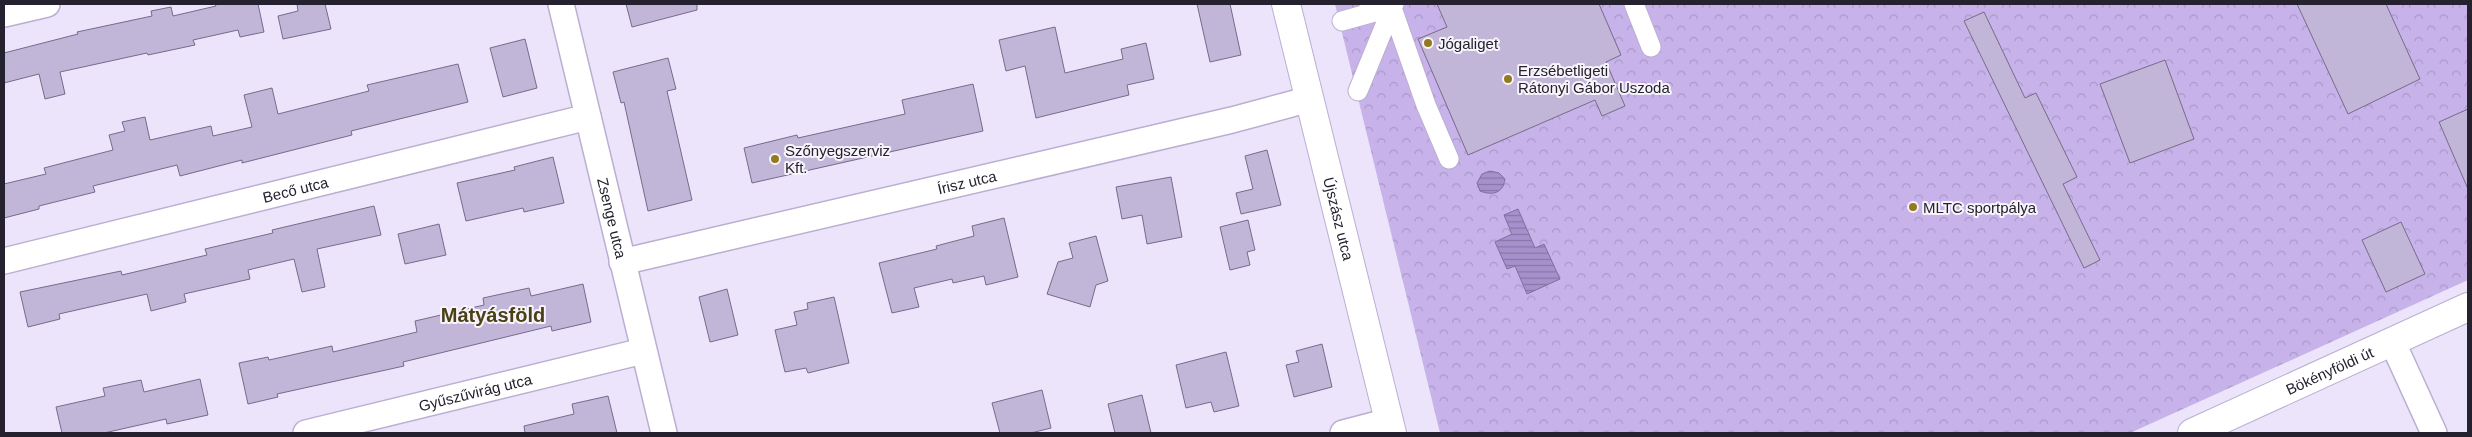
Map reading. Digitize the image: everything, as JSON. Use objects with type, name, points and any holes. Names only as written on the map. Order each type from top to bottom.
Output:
[{"type":"street","points":[[4,14],[47,4]]},
{"type":"street","name":"Zsenge utca","points":[[561,4],[664,433]]},
{"type":"street","name":"Újszász utca","points":[[1286,4],[1391,427]]},
{"type":"street","points":[[1634,4],[1651,47]]},
{"type":"street","points":[[1342,21],[1370,8],[1393,6]]},
{"type":"street","points":[[1358,91],[1393,6]]},
{"type":"street","points":[[1393,6],[1426,105],[1449,159]]},
{"type":"street","name":"Írisz utca","points":[[622,262],[1232,120],[1310,99]]},
{"type":"street","name":"Becő utca","points":[[4,261],[588,117]]},
{"type":"street","name":"Bökényföldi út","points":[[2192,433],[2468,307]]},
{"type":"street","points":[[2392,341],[2434,433]]},
{"type":"street","name":"Gyűszűvirág utca","points":[[306,433],[643,351]]},
{"type":"street","points":[[1343,433],[1391,427]]},
{"type":"green space","points":[[1335,4],[2468,4],[2468,280],[2130,433],[1440,433]]},
{"type":"shaded area","points":[[1490,171],[1499,173],[1505,179],[1504,184],[1497,192],[1480,191],[1477,183],[1482,174]]},
{"type":"shaded area","points":[[1518,209],[1535,248],[1544,244],[1560,279],[1527,294],[1515,266],[1507,269],[1495,242],[1512,234],[1504,215]]},
{"type":"building","points":[[215,4],[258,4],[264,32],[240,37],[238,30],[193,40],[195,45],[148,55],[147,53],[60,72],[65,94],[45,99],[39,74],[4,83],[4,53],[78,34],[77,32],[152,16],[151,11],[171,7],[173,16],[216,6]]},
{"type":"building","points":[[297,4],[325,4],[331,29],[283,39],[278,16],[298,11]]},
{"type":"building","points":[[626,4],[697,4],[697,10],[632,27]]},
{"type":"building","points":[[1197,4],[1230,4],[1241,55],[1210,62]]},
{"type":"building","name":"Erzsébetligeti Rátonyi Gábor Uszoda","points":[[1437,4],[1599,4],[1621,55],[1606,62],[1625,106],[1602,116],[1595,100],[1468,155],[1418,39],[1447,27]]},
{"type":"building","points":[[2297,4],[2386,4],[2420,79],[2348,114]]},
{"type":"building","points":[[1984,12],[2025,98],[2036,93],[2077,177],[2063,184],[2100,260],[2084,268],[1964,21]]},
{"type":"building","points":[[1055,27],[1065,73],[1123,59],[1121,49],[1146,43],[1154,79],[1127,85],[1129,95],[1036,118],[1025,66],[1006,71],[999,40]]},
{"type":"building","points":[[525,39],[537,88],[503,97],[490,48]]},
{"type":"building","points":[[668,58],[676,89],[667,91],[692,200],[648,211],[624,102],[621,103],[613,72]]},
{"type":"building","points":[[2165,60],[2194,139],[2130,163],[2100,84]]},
{"type":"building","points":[[458,64],[468,102],[351,131],[352,135],[242,163],[242,160],[180,176],[177,165],[93,186],[95,192],[39,206],[39,209],[4,218],[4,184],[46,174],[44,168],[113,150],[109,135],[125,131],[122,122],[145,117],[150,140],[211,126],[213,136],[252,127],[244,95],[272,88],[278,114],[369,91],[367,85]]},
{"type":"building","points":[[973,84],[983,131],[752,183],[744,148],[797,135],[798,138],[905,114],[902,100]]},
{"type":"building","points":[[2468,109],[2468,189],[2439,122]]},
{"type":"building","points":[[1267,150],[1281,205],[1241,214],[1236,193],[1253,189],[1245,156]]},
{"type":"building","points":[[553,157],[564,203],[524,212],[523,208],[466,221],[457,183],[515,170],[514,167]]},
{"type":"building","points":[[1171,177],[1182,237],[1147,244],[1142,215],[1122,219],[1116,187]]},
{"type":"building","points":[[374,206],[381,235],[317,249],[325,287],[302,292],[294,259],[248,270],[250,279],[184,294],[186,302],[151,311],[147,294],[59,314],[60,319],[28,327],[20,292],[121,271],[122,275],[207,255],[205,249],[273,233],[272,230]]},
{"type":"building","points":[[1004,218],[1018,277],[986,285],[984,276],[953,283],[952,279],[914,288],[919,307],[892,313],[879,263],[937,249],[936,246],[974,236],[972,226]]},
{"type":"building","points":[[1248,220],[1255,250],[1247,252],[1250,265],[1230,270],[1220,227]]},
{"type":"building","points":[[2401,222],[2425,274],[2386,292],[2362,240]]},
{"type":"building","points":[[439,224],[446,255],[405,264],[398,234]]},
{"type":"building","points":[[1096,236],[1108,281],[1096,285],[1090,307],[1047,294],[1058,262],[1073,258],[1069,243]]},
{"type":"building","points":[[583,284],[591,322],[552,331],[551,326],[403,362],[404,366],[277,394],[278,397],[248,404],[239,363],[268,357],[269,360],[332,346],[333,352],[417,332],[415,321],[484,305],[483,298],[529,288],[531,296]]},
{"type":"building","points":[[727,289],[738,335],[710,342],[699,297]]},
{"type":"building","points":[[834,297],[849,363],[808,373],[806,368],[785,372],[775,330],[797,325],[794,312],[808,309],[807,303]]},
{"type":"building","points":[[1322,344],[1332,387],[1294,397],[1286,365],[1299,362],[1296,351]]},
{"type":"building","points":[[1226,352],[1239,406],[1214,412],[1211,402],[1186,408],[1176,365]]},
{"type":"building","points":[[200,379],[208,415],[167,424],[166,419],[104,433],[62,433],[56,407],[105,396],[103,388],[141,380],[144,392]]},
{"type":"building","points":[[1042,390],[1051,428],[1031,433],[1000,433],[992,403]]},
{"type":"building","points":[[1142,395],[1151,433],[1115,433],[1108,404]]},
{"type":"building","points":[[608,396],[617,433],[525,433],[524,426],[574,414],[572,404]]},
{"type":"place","name":"Jógaliget","points":[[1428,43]]},
{"type":"place","name":"Erzsébetligeti Rátonyi Gábor Uszoda","points":[[1508,79]]},
{"type":"place","name":"Szőnyegszerviz Kft.","points":[[775,159]]},
{"type":"place","name":"MLTC sportpálya","points":[[1913,207]]},
{"type":"district","name":"Mátyásföld","points":[[493,315]]}]
